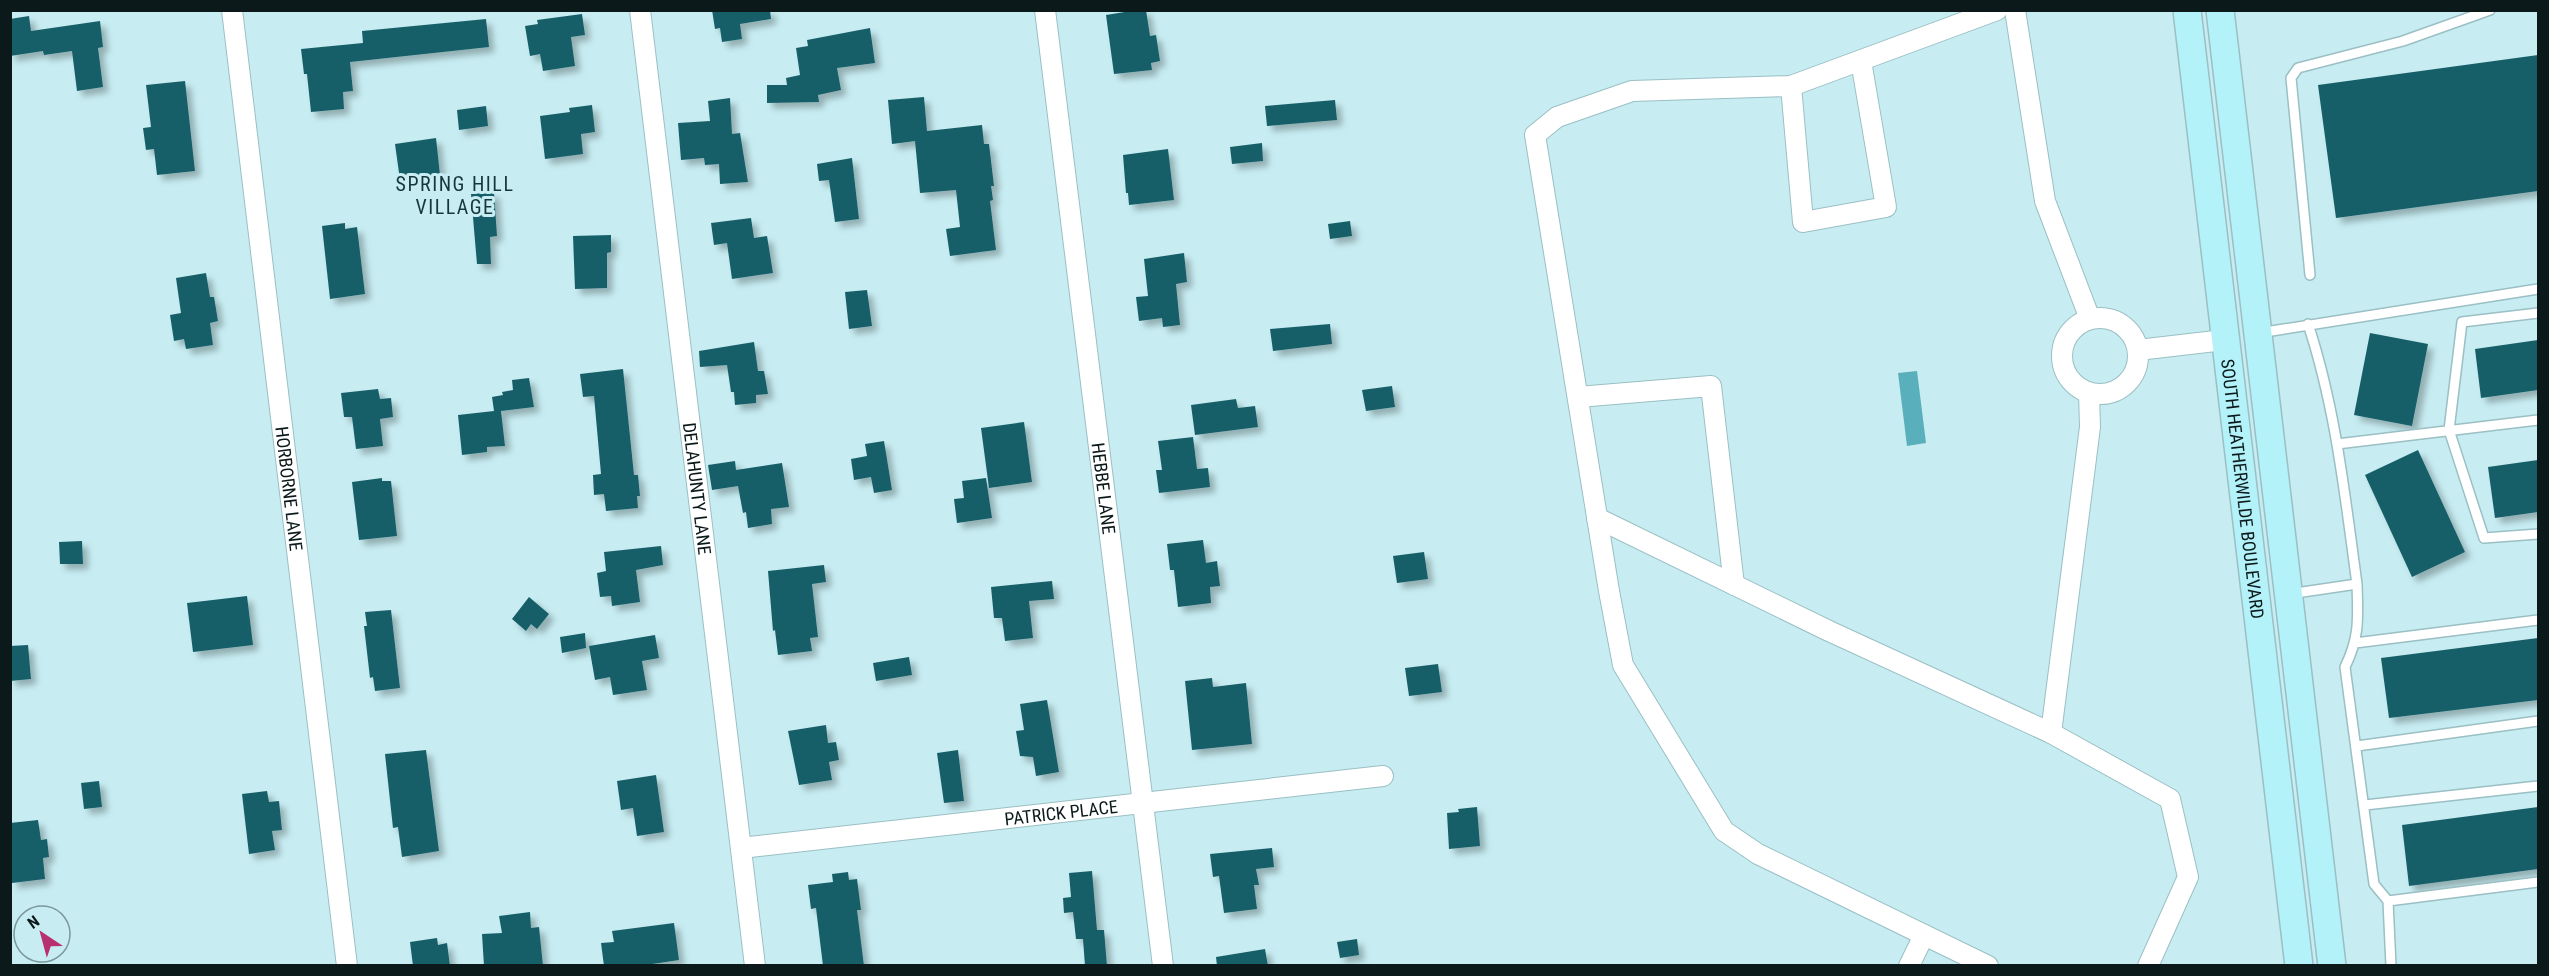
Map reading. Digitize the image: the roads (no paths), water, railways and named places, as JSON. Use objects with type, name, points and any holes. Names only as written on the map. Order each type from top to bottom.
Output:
[{"type":"main road","name":"SOUTH HEATHERWILDE BOULEVARD","points":[[2187,10],[2299,966]]},
{"type":"main road","name":"SOUTH HEATHERWILDE BOULEVARD","points":[[2220,10],[2332,966]]},
{"type":"main road","points":[[2224,340],[2257,334]]},
{"type":"street","name":"HORBORNE LANE","points":[[232,10],[347,966]]},
{"type":"street","name":"DELAHUNTY LANE","points":[[640,10],[755,966]]},
{"type":"street","name":"HEBBE LANE","points":[[1045,10],[1163,966]]},
{"type":"street","points":[[1988,966],[1758,854],[1724,831],[1623,665],[1535,135],[1557,117],[1632,91],[1791,86],[1996,10]]},
{"type":"street","points":[[2015,10],[2044,201],[2090,319]]},
{"type":"street","points":[[1791,86],[1803,222],[1886,207],[1861,61]]},
{"type":"street","points":[[2090,319],[2109,319],[2126,327],[2134,338],[2138,350],[2138,363],[2133,375],[2125,385],[2108,393],[2089,393],[2078,387],[2069,379],[2063,368],[2061,355],[2069,332],[2090,319]]},
{"type":"street","points":[[2138,350],[2224,340]]},
{"type":"street","points":[[1578,397],[1711,386],[1734,585]]},
{"type":"street","points":[[2051,733],[2090,427],[2089,393]]},
{"type":"street","points":[[1597,518],[1829,631],[2051,733],[2170,800],[2188,877],[2148,966]]},
{"type":"street","name":"PATRICK PLACE","points":[[741,848],[1383,776]]},
{"type":"street","points":[[1909,966],[1924,935]]},
{"type":"lane","points":[[2310,275],[2291,78],[2298,68],[2403,41],[2490,10]]},
{"type":"lane","points":[[2257,334],[2308,324],[2538,290]]},
{"type":"lane","points":[[2538,313],[2462,322],[2449,430],[2484,538],[2538,534]]},
{"type":"lane","points":[[2308,324],[2321,363],[2337,444],[2357,585],[2358,629],[2345,667],[2374,884],[2388,901],[2391,966]]},
{"type":"lane","points":[[2337,444],[2538,420]]},
{"type":"lane","points":[[2287,594],[2357,585]]},
{"type":"lane","points":[[2355,643],[2538,620]]},
{"type":"lane","points":[[2357,746],[2538,721]]},
{"type":"lane","points":[[2365,805],[2538,786]]},
{"type":"lane","points":[[2388,901],[2538,882]]},
{"type":"water","points":[[1917,371],[1926,443],[1907,446],[1898,373]]},
{"type":"district","name":"SPRING HILL VILLAGE","points":[[455,196]]}]
